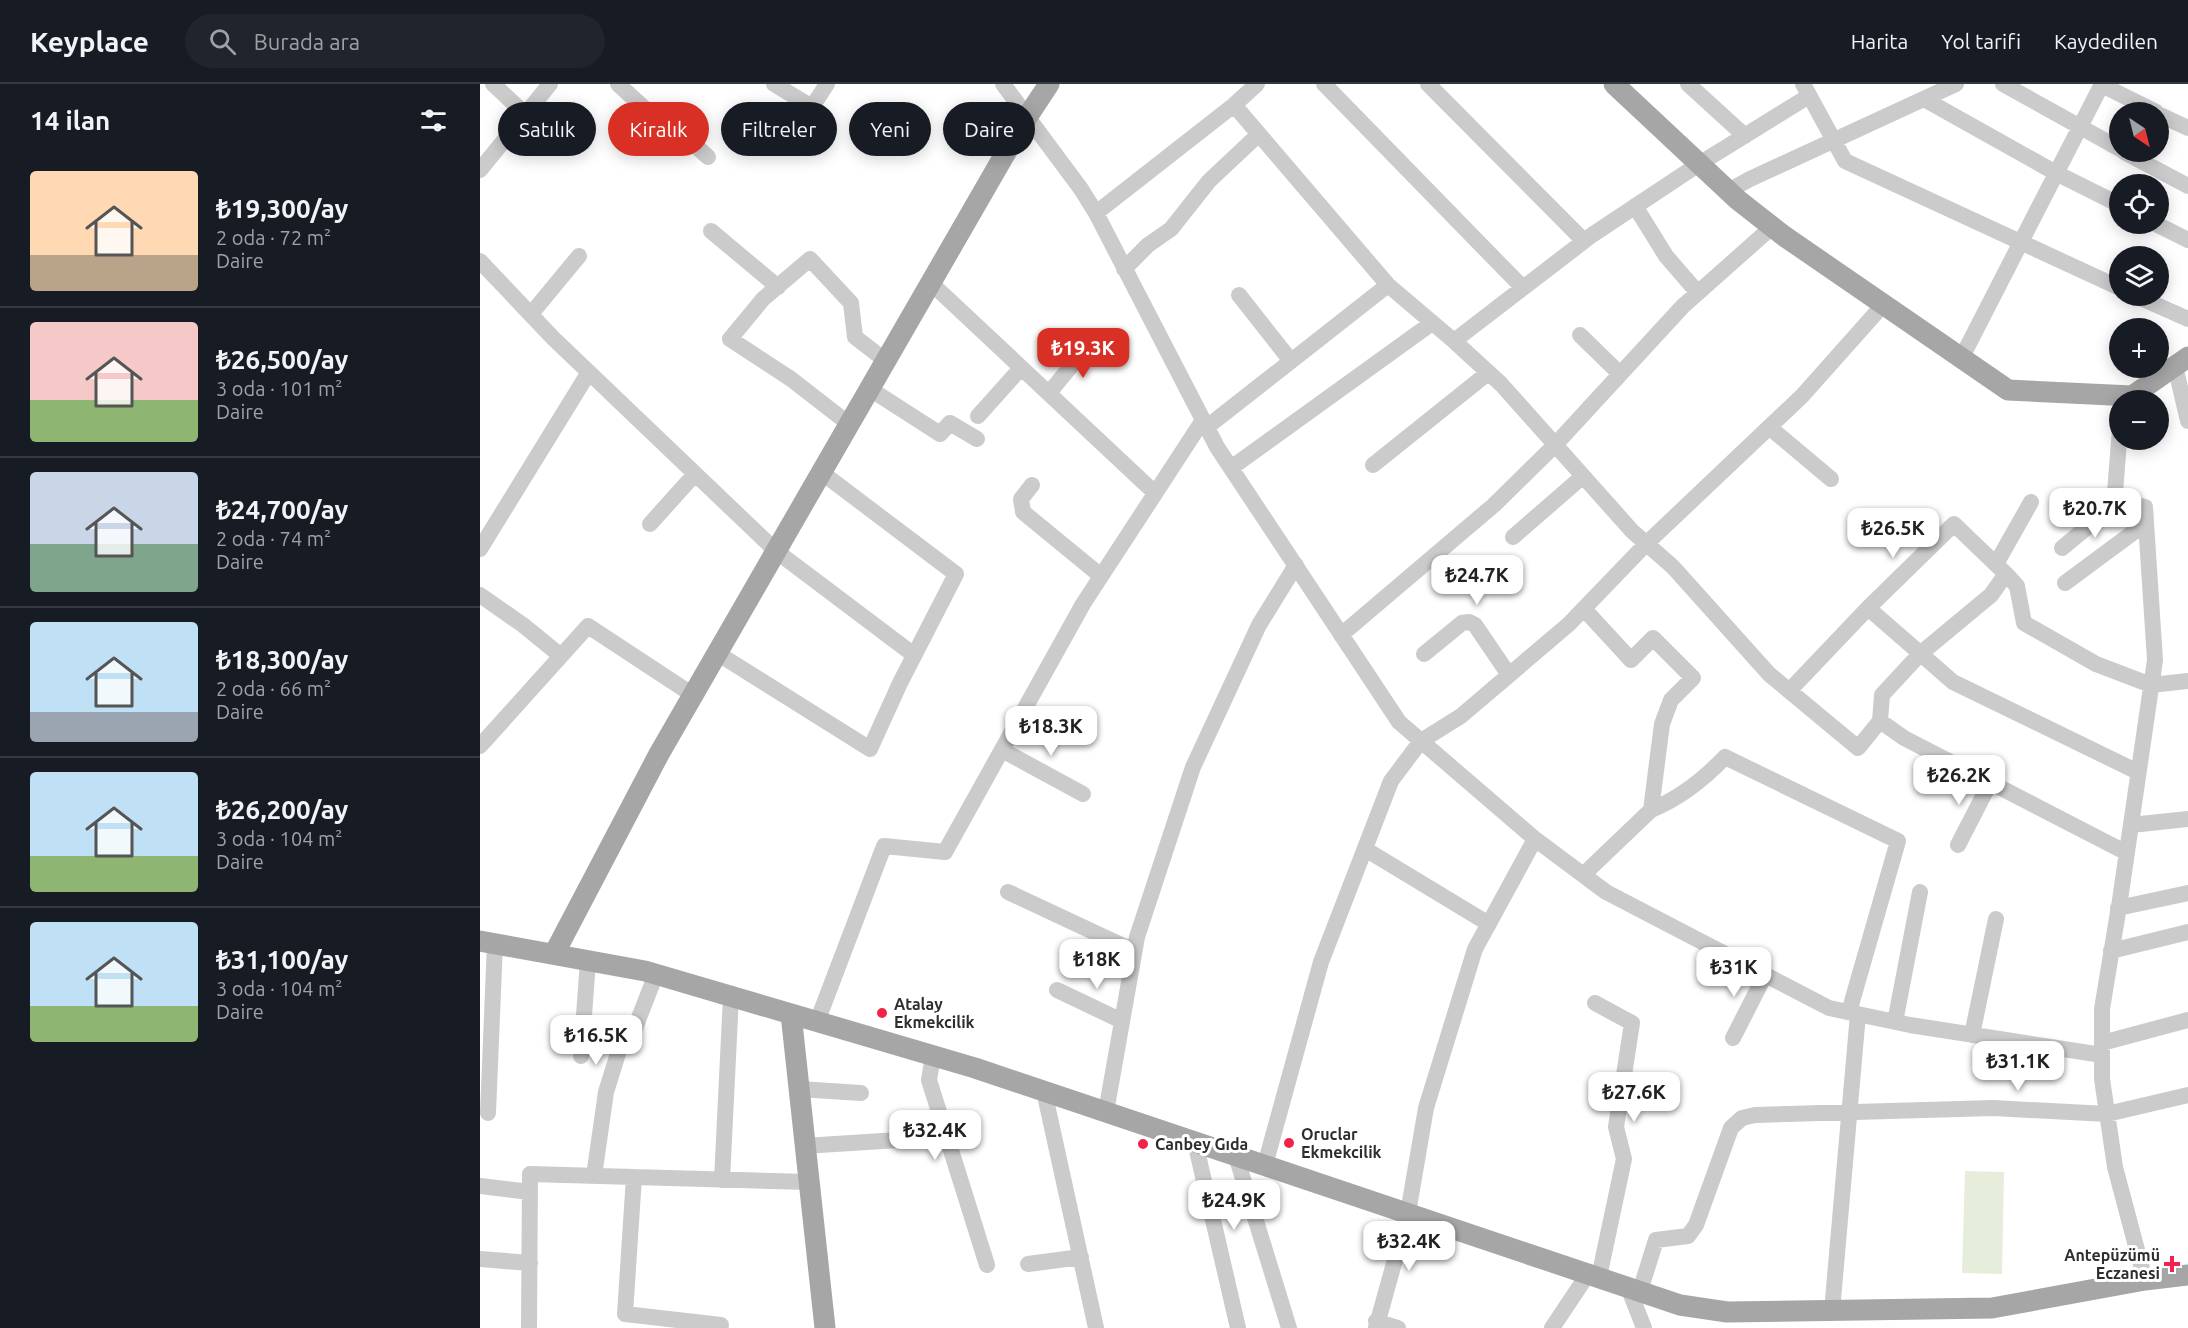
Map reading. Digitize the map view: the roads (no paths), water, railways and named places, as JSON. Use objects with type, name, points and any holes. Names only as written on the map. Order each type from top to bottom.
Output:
[{"type":"main road","points":[[1035,106],[1049,84]]},
{"type":"main road","points":[[1614,84],[1728,191],[1772,227],[2008,390],[2109,397]]},
{"type":"main road","points":[[554,954],[623,820],[693,695],[1005,156]]},
{"type":"main road","points":[[2140,390],[2181,361]]},
{"type":"main road","points":[[488,942],[656,975],[933,1056],[1044,1091],[1680,1305],[1727,1312],[1992,1308],[2145,1280],[2188,1275]]},
{"type":"main road","points":[[791,1014],[825,1328]]},
{"type":"main road","points":[[2096,1290],[2182,1288],[2188,1291]]},
{"type":"street","points":[[493,84],[512,102]]},
{"type":"street","points":[[535,102],[550,84]]},
{"type":"street","points":[[618,84],[644,108],[668,121],[708,157]]},
{"type":"street","points":[[774,84],[812,107],[827,84]]},
{"type":"street","points":[[1003,84],[1017,102]]},
{"type":"street","points":[[1096,213],[1234,105],[1256,84]]},
{"type":"street","points":[[1324,84],[1523,288]]},
{"type":"street","points":[[1428,84],[1584,241]]},
{"type":"street","points":[[1688,84],[1745,136]]},
{"type":"street","points":[[1728,191],[1956,84]]},
{"type":"street","points":[[2003,84],[2109,143]]},
{"type":"street","points":[[1961,358],[2102,84],[2136,102]]},
{"type":"street","points":[[1454,341],[1584,241],[1745,136],[1806,90],[1845,161],[2109,283]]},
{"type":"street","points":[[1924,99],[2056,173],[2109,200]]},
{"type":"street","points":[[1234,105],[1388,285],[1501,384],[1582,477],[1632,531],[1673,567],[1769,674],[1858,748],[1880,720],[1882,695],[1920,654],[1991,595],[2031,502]]},
{"type":"street","points":[[2169,119],[2188,128]]},
{"type":"street","points":[[1035,127],[1096,213],[1205,423],[1231,468],[1399,722],[1535,839],[1606,892],[1828,1008],[1972,1035],[2102,1049],[2188,1020]]},
{"type":"street","points":[[1124,269],[1148,244],[1171,229],[1209,181],[1259,134]]},
{"type":"street","points":[[480,170],[498,148]]},
{"type":"street","points":[[2143,162],[2188,186]]},
{"type":"street","points":[[1635,206],[1666,256],[1698,293]]},
{"type":"street","points":[[1341,635],[1494,505],[1554,446],[1683,306],[1772,227]]},
{"type":"street","points":[[2169,230],[2188,240]]},
{"type":"street","points":[[711,231],[778,287]]},
{"type":"street","points":[[531,314],[579,256]]},
{"type":"street","points":[[849,424],[791,380],[730,339],[763,299],[810,259],[851,303],[855,338],[886,361]]},
{"type":"street","points":[[480,261],[589,372],[776,551],[914,655]]},
{"type":"street","points":[[931,283],[1155,493]]},
{"type":"street","points":[[818,1022],[884,846],[945,852],[1083,604],[1155,493],[1205,423],[1292,361],[1388,285]]},
{"type":"street","points":[[1239,295],[1292,361]]},
{"type":"street","points":[[1265,1165],[1321,962],[1391,781],[1421,741],[1461,716],[1584,609],[1646,544],[1802,396],[1883,305]]},
{"type":"street","points":[[2159,306],[2188,319]]},
{"type":"street","points":[[1231,468],[1432,323]]},
{"type":"street","points":[[1580,335],[1620,375]]},
{"type":"street","points":[[1049,393],[1090,343]]},
{"type":"street","points":[[2181,361],[2188,422]]},
{"type":"street","points":[[978,416],[1021,368]]},
{"type":"street","points":[[480,549],[589,372]]},
{"type":"street","points":[[1373,465],[1488,373]]},
{"type":"street","points":[[870,389],[940,434],[950,423],[977,439]]},
{"type":"street","points":[[1769,427],[1831,479]]},
{"type":"street","points":[[2062,548],[2114,506],[2118,450]]},
{"type":"street","points":[[717,653],[870,749],[914,655],[956,574],[821,472]]},
{"type":"street","points":[[650,524],[695,474]]},
{"type":"street","points":[[1513,537],[1582,477]]},
{"type":"street","points":[[1032,485],[1021,499],[1023,512],[1101,576]]},
{"type":"street","points":[[2114,499],[2145,507],[2155,660],[2102,1009],[2102,1079],[2115,1167],[2145,1280]]},
{"type":"street","points":[[2065,583],[2146,523]]},
{"type":"street","points":[[1789,691],[1868,608],[1954,524],[2017,586],[2024,623],[2096,664],[2151,685],[2188,681]]},
{"type":"street","points":[[1106,1112],[1137,937],[1192,767],[1259,625],[1296,565]]},
{"type":"street","points":[[480,595],[523,625],[561,656]]},
{"type":"street","points":[[1868,608],[1953,682],[2138,772]]},
{"type":"street","points":[[1584,609],[1631,660],[1653,638],[1693,678],[1671,700],[1662,724],[1651,810]]},
{"type":"street","points":[[1424,654],[1462,622],[1469,622],[1474,625],[1509,675]]},
{"type":"street","points":[[480,746],[588,626],[693,695]]},
{"type":"street","points":[[1880,720],[1904,738],[2127,853]]},
{"type":"street","points":[[1002,750],[1083,794]]},
{"type":"street","points":[[1583,875],[1651,810],[1710,773],[1725,757],[1898,842],[1853,1013],[1850,1111],[1832,1311]]},
{"type":"street","points":[[1958,844],[1990,783]]},
{"type":"street","points":[[2131,825],[2188,819]]},
{"type":"street","points":[[1398,1328],[1376,1325],[1408,1213],[1426,1108],[1475,949],[1535,839]]},
{"type":"street","points":[[1365,849],[1489,924]]},
{"type":"street","points":[[1008,892],[1134,951]]},
{"type":"street","points":[[1895,1022],[1920,892]]},
{"type":"street","points":[[2118,908],[2188,893]]},
{"type":"street","points":[[1972,1035],[1996,918]]},
{"type":"street","points":[[2111,951],[2188,932]]},
{"type":"street","points":[[488,942],[488,1113]]},
{"type":"street","points":[[581,1056],[588,961]]},
{"type":"street","points":[[594,1176],[606,1092],[626,1028],[635,1028],[656,975]]},
{"type":"street","points":[[1733,1038],[1765,975]]},
{"type":"street","points":[[1057,990],[1122,1021]]},
{"type":"street","points":[[722,1180],[731,996]]},
{"type":"street","points":[[1552,1328],[1594,1275],[1624,1159],[1616,1127],[1632,1023],[1595,1003]]},
{"type":"street","points":[[933,1056],[929,1080],[987,1265]]},
{"type":"street","points":[[799,1089],[861,1093]]},
{"type":"street","points":[[1044,1091],[1096,1328]]},
{"type":"street","points":[[1644,1328],[1634,1289],[1656,1240],[1688,1236],[1696,1225],[1731,1128],[1742,1118],[1755,1115],[1850,1111],[1993,1108],[2107,1114],[2188,1095]]},
{"type":"street","points":[[804,1146],[945,1137]]},
{"type":"street","points":[[1196,1142],[1238,1328]]},
{"type":"street","points":[[1236,1156],[1289,1328]]},
{"type":"street","points":[[529,1328],[530,1174],[809,1182]]},
{"type":"street","points":[[634,1177],[625,1314],[721,1325]]},
{"type":"street","points":[[480,1186],[530,1192]]},
{"type":"street","points":[[1028,1264],[1081,1257]]},
{"type":"street","points":[[480,1259],[530,1263]]},
{"type":"place","name":"Atalay Ekmekcilik","points":[[882,1013]]},
{"type":"place","name":"Oruclar Ekmekcilik","points":[[1289,1143]]},
{"type":"place","name":"Canbey Gıda","points":[[1143,1144]]},
{"type":"place","name":"Antepüzümü Eczanesi","points":[[2172,1264]]}]
